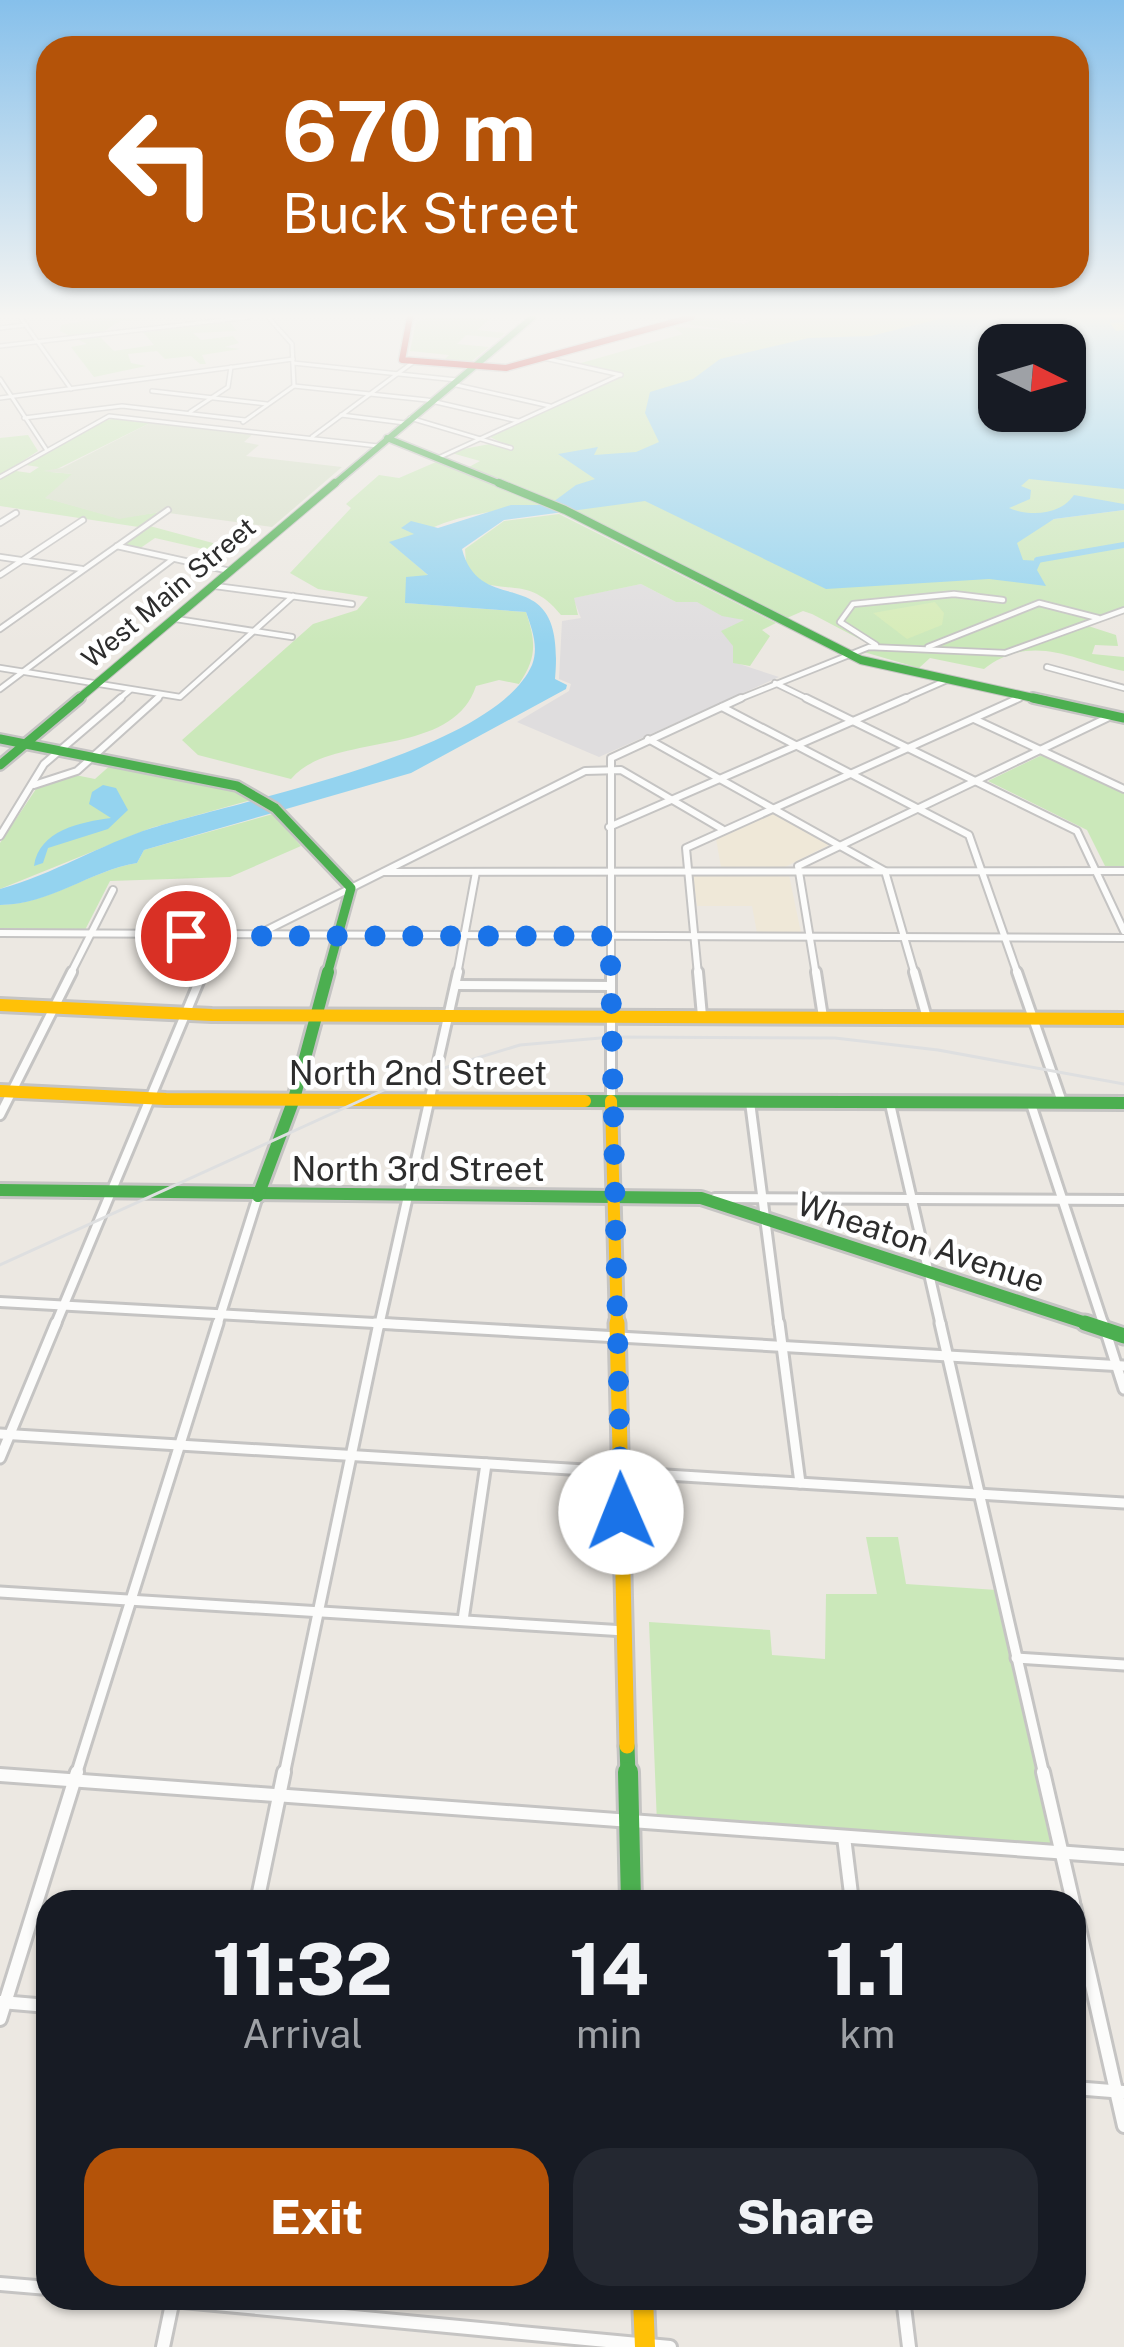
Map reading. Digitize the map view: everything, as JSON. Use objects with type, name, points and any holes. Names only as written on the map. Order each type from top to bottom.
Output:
[{"type":"main road","name":"West Main Street","points":[[0,764],[400,427]]},
{"type":"main road","points":[[382,442],[438,458],[559,507],[849,655],[1118,717]]},
{"type":"main road","points":[[0,739],[206,776],[260,796],[351,888],[294,1100],[258,1196]]},
{"type":"main road","points":[[0,1005],[186,1014],[1124,1018]]},
{"type":"main road","name":"North 2nd Street","points":[[6,1091],[151,1099],[1124,1103]]},
{"type":"main road","points":[[611,1101],[632,1890]]},
{"type":"main road","name":"North 3rd Street","points":[[0,1190],[110,1195],[701,1198]]},
{"type":"main road","name":"Wheaton Avenue","points":[[701,1198],[1124,1336]]},
{"type":"main road","points":[[644,2310],[645,2346]]},
{"type":"street","points":[[30,427],[47,449]]},
{"type":"street","points":[[0,478],[89,427]]},
{"type":"street","points":[[212,427],[382,442]]},
{"type":"street","points":[[232,429],[235,427]]},
{"type":"street","points":[[311,438],[326,427]]},
{"type":"street","points":[[439,427],[484,436],[511,448]]},
{"type":"street","points":[[438,458],[505,427]]},
{"type":"street","points":[[0,629],[168,510]]},
{"type":"street","points":[[0,523],[16,513]]},
{"type":"street","points":[[0,575],[83,520]]},
{"type":"street","points":[[117,546],[231,572]]},
{"type":"street","points":[[0,557],[84,569]]},
{"type":"street","points":[[0,689],[173,559]]},
{"type":"street","points":[[215,586],[352,604]]},
{"type":"street","points":[[878,646],[840,622],[854,604],[941,594],[1004,600]]},
{"type":"street","points":[[0,668],[180,697],[293,596]]},
{"type":"street","points":[[926,647],[1039,603],[1098,618]]},
{"type":"street","points":[[261,938],[263,932],[580,773],[608,767],[648,739],[775,683],[878,646],[1005,653],[1124,610]]},
{"type":"street","points":[[0,615],[16,617]]},
{"type":"street","points":[[176,620],[292,637]]},
{"type":"street","points":[[1046,667],[1124,688]]},
{"type":"street","points":[[609,827],[947,680]]},
{"type":"street","points":[[0,933],[261,938],[1124,935],[1077,831],[775,683]]},
{"type":"street","points":[[0,836],[44,764],[131,689]]},
{"type":"street","points":[[34,785],[73,773],[162,694]]},
{"type":"street","points":[[702,1016],[686,848],[1023,696]]},
{"type":"street","points":[[721,706],[969,835],[1063,1102]]},
{"type":"street","points":[[823,1017],[796,872],[800,864],[1118,717]]},
{"type":"street","points":[[973,718],[1124,789]]},
{"type":"street","points":[[648,739],[885,871],[927,1018]]},
{"type":"street","points":[[608,767],[622,770],[724,830]]},
{"type":"street","points":[[608,767],[611,1101]]},
{"type":"street","points":[[384,872],[1124,871]]},
{"type":"street","points":[[260,1890],[406,1197],[434,1100],[476,872]]},
{"type":"street","points":[[0,1114],[6,1091],[55,1008],[113,890]]},
{"type":"street","points":[[0,1458],[5,1434],[218,937]]},
{"type":"street","points":[[456,985],[611,986]]},
{"type":"street","points":[[750,1102],[800,1483]]},
{"type":"street","points":[[890,1102],[1071,1890]]},
{"type":"street","points":[[1030,1103],[1124,1389]]},
{"type":"street","points":[[39,1890],[258,1196]]},
{"type":"street","name":"North 3rd Street","points":[[701,1198],[1124,1200]]},
{"type":"street","points":[[0,1302],[1120,1366]]},
{"type":"street","points":[[5,1434],[1124,1503]]},
{"type":"street","points":[[464,1620],[486,1464]]},
{"type":"street","points":[[0,1592],[625,1630]]},
{"type":"street","points":[[1016,1658],[1124,1665]]},
{"type":"street","points":[[0,1775],[1124,1857]]},
{"type":"street","points":[[844,1837],[851,1890]]},
{"type":"street","points":[[0,2019],[36,1900]]},
{"type":"street","points":[[1086,1953],[1124,2126]]},
{"type":"street","points":[[3,2002],[36,2005]]},
{"type":"street","points":[[1086,2089],[1120,2092]]},
{"type":"street","points":[[0,2284],[36,2287]]},
{"type":"street","points":[[163,2347],[171,2310]]},
{"type":"street","points":[[283,2310],[670,2347]]},
{"type":"street","points":[[904,2310],[909,2347]]},
{"type":"shaded area","points":[[641,584],[676,602],[697,602],[745,621],[733,646],[733,662],[779,677],[599,757],[517,722],[569,691],[571,684],[559,679],[562,621],[581,618],[573,598]]},
{"type":"shaded area","points":[[772,813],[829,845],[783,868],[721,867],[716,839]]},
{"type":"shaded area","points":[[693,875],[789,875],[801,933],[757,933],[752,906],[697,906]]},
{"type":"green space","points":[[92,427],[143,427],[51,472],[74,474],[46,498],[118,518],[161,512],[146,525],[224,546],[216,552],[155,538],[139,549],[122,545],[145,528],[0,506],[0,438],[28,435],[38,451],[9,470],[30,473],[39,467],[26,465]]},
{"type":"green space","points":[[143,427],[254,433],[244,442],[259,445],[246,456],[342,467],[272,527],[161,512],[119,519],[45,498],[72,474],[43,471],[62,468]]},
{"type":"green space","points":[[505,427],[978,427],[978,432],[1086,432],[1086,427],[1124,427],[1124,504],[1066,506],[1032,531],[1054,519],[1124,510],[1124,608],[1079,623],[1116,635],[1118,646],[1095,645],[1092,654],[1124,657],[1124,671],[1036,650],[1002,658],[984,669],[930,658],[919,668],[857,650],[869,644],[803,611],[787,618],[573,511],[469,467],[480,461],[448,452],[500,442],[486,435]]},
{"type":"green space","points":[[436,462],[549,505],[451,521],[398,549],[429,576],[406,603],[526,612],[533,650],[519,684],[499,680],[476,686],[463,709],[442,725],[333,755],[309,764],[291,779],[198,755],[182,740],[313,624],[357,610],[368,597],[318,589],[290,573],[351,508],[346,504],[379,475],[399,478]]},
{"type":"green space","points":[[559,514],[776,623],[762,630],[770,636],[750,666],[733,663],[733,646],[721,631],[744,620],[722,616],[697,602],[676,602],[641,584],[574,598],[578,615],[561,615],[527,590],[467,577],[465,549],[504,521]]},
{"type":"green space","points":[[935,602],[944,613],[942,625],[907,639],[873,613]]},
{"type":"green space","points":[[1042,755],[1124,793],[1124,866],[1105,866],[1087,830],[988,781]]},
{"type":"green space","points":[[113,763],[223,785],[251,800],[151,828],[0,889],[0,843],[38,786],[75,775],[95,779]]},
{"type":"green space","points":[[273,814],[301,846],[230,877],[110,881],[85,930],[0,928],[0,905],[35,900],[137,863],[144,850]]},
{"type":"green space","points":[[866,1537],[898,1537],[906,1584],[997,1590],[1059,1852],[657,1824],[649,1622],[770,1630],[772,1655],[825,1659],[826,1594],[877,1594]]},
{"type":"water","points":[[652,427],[978,427],[978,432],[1086,432],[1086,427],[1124,427],[1124,489],[1029,479],[1021,486],[1031,490],[1030,499],[1009,508],[1044,512],[1061,507],[1074,495],[1124,504],[1124,510],[1054,519],[1017,543],[1023,560],[1041,561],[1037,570],[1046,586],[989,579],[826,589],[645,501],[504,520],[462,549],[472,571],[486,583],[535,602],[548,616],[555,641],[555,679],[567,685],[566,689],[411,773],[144,850],[137,863],[36,900],[0,905],[0,889],[132,835],[360,769],[469,724],[508,696],[532,665],[535,645],[526,612],[405,603],[406,577],[428,575],[389,542],[414,534],[401,528],[411,521],[438,528],[511,505],[549,505],[576,485],[595,479],[558,454],[598,447],[594,455],[636,452],[659,442]]},
{"type":"water","points":[[103,785],[116,788],[128,810],[108,829],[48,848],[43,863],[34,866],[53,836],[75,825],[111,818],[89,804],[92,792]]},
{"type":"waterway","points":[[1037,560],[1124,545]]},
{"type":"railway","points":[[0,1265],[408,1079],[520,1045],[612,1037],[835,1038],[938,1050],[1124,1084]]},
{"type":"traffic: fast","points":[[0,765],[403,427]]},
{"type":"traffic: fast","points":[[387,438],[565,510],[861,660],[1124,718]]},
{"type":"traffic: fast","points":[[0,739],[237,786],[275,808],[351,888],[294,1099],[258,1196]]},
{"type":"traffic: fast","points":[[585,1101],[1124,1103]]},
{"type":"traffic: fast","points":[[0,1190],[612,1197]]},
{"type":"traffic: fast","points":[[612,1197],[701,1198],[1124,1336]]},
{"type":"traffic: fast","points":[[627,1746],[631,1890]]},
{"type":"traffic: slow","points":[[0,1005],[212,1015],[1124,1019]]},
{"type":"traffic: slow","points":[[0,1091],[166,1099],[585,1101]]},
{"type":"traffic: slow","points":[[611,1101],[627,1746]]},
{"type":"traffic: slow","points":[[643,2310],[645,2347]]},
{"type":"route","points":[[186,936],[610,936],[621,1512]]}]
